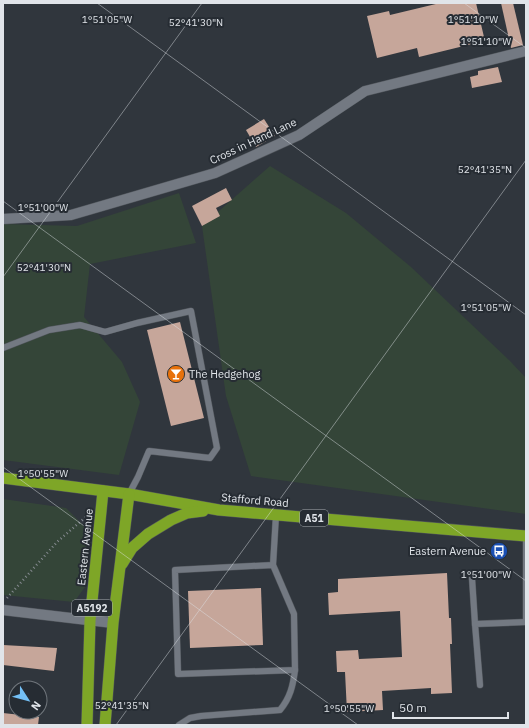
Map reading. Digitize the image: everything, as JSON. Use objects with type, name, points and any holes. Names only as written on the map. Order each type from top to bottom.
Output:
[{"type":"highway","name":"A51","points":[[3,478],[103,491]]},
{"type":"highway","name":"Stafford Road","points":[[103,491],[129,494],[219,510],[526,536]]},
{"type":"highway","name":"Eastern Avenue","points":[[87,725],[90,621],[103,491]]},
{"type":"highway","name":"A5192","points":[[105,725],[113,623],[129,494]]},
{"type":"highway","points":[[120,567],[140,540],[171,520],[187,513],[219,510]]},
{"type":"street","name":"Cross in Hand Lane","points":[[3,219],[70,215],[215,173],[299,135],[365,91],[526,50]]},
{"type":"street","points":[[4,605],[90,621],[113,623]]},
{"type":"lane","points":[[3,348],[49,330],[80,325],[105,332],[191,311],[217,448],[210,458],[149,451],[129,494]]},
{"type":"lane","points":[[179,725],[190,718],[201,716],[280,710],[287,701],[293,687],[296,670],[294,614],[273,565],[276,515]]},
{"type":"lane","points":[[475,624],[526,621],[526,536]]},
{"type":"lane","points":[[273,565],[176,570],[178,674],[296,670]]},
{"type":"lane","points":[[472,578],[480,685]]},
{"type":"path","points":[[4,605],[57,542],[87,517],[91,490]]},
{"type":"green space","points":[[270,166],[346,213],[411,267],[526,378],[526,514],[251,476],[226,396],[202,226]]},
{"type":"green space","points":[[179,193],[196,243],[90,264],[84,317],[122,362],[140,402],[119,475],[3,460],[3,224],[77,226]]},
{"type":"green space","points":[[3,499],[66,508],[87,529],[85,587],[74,602],[3,595]]},
{"type":"building","points":[[440,3],[476,3],[484,37],[471,40],[472,44],[419,57],[417,48],[377,58],[367,16],[389,11],[390,15]]},
{"type":"building","points":[[501,3],[513,3],[523,45],[511,48]]},
{"type":"building","points":[[498,67],[502,82],[472,88],[470,77],[478,75],[478,71]]},
{"type":"building","points":[[264,119],[275,136],[256,147],[246,130]]},
{"type":"building","points":[[226,188],[232,200],[216,208],[220,216],[202,226],[192,206]]},
{"type":"building","name":"The Hedgehog","points":[[180,322],[204,418],[171,426],[147,330]]},
{"type":"building","points":[[447,573],[449,618],[451,618],[452,644],[450,644],[452,693],[431,694],[431,688],[382,691],[383,710],[347,712],[345,672],[337,672],[336,651],[358,650],[359,659],[402,657],[400,611],[329,615],[328,593],[338,592],[338,579]]},
{"type":"building","points":[[261,588],[263,645],[190,648],[188,591]]},
{"type":"building","points":[[3,645],[57,648],[54,671],[3,665]]},
{"type":"building","points":[[3,713],[8,714],[8,720],[39,720],[38,725],[3,725]]},
{"type":"place","name":"The Hedgehog","points":[[176,374]]},
{"type":"place","name":"Eastern Avenue","points":[[499,551]]}]
